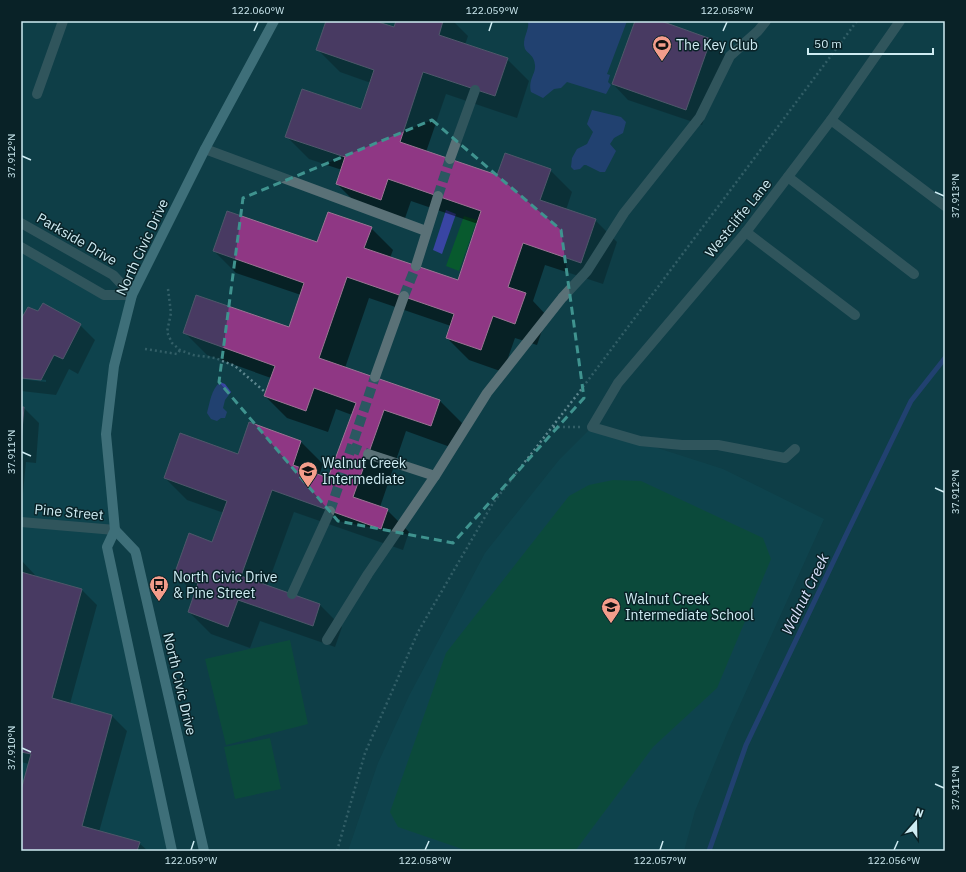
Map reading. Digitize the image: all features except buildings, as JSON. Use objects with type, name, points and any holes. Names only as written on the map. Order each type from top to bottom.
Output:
[{"type":"main road","name":"North Civic Drive","points":[[172,851],[107,547],[115,530],[106,434],[114,366],[132,295],[205,149],[274,21]]},
{"type":"main road","name":"North Civic Drive","points":[[115,530],[135,551],[136,554],[204,851]]},
{"type":"street","points":[[37,94],[63,21]]},
{"type":"street","points":[[327,640],[368,574],[435,476],[487,393],[562,298],[587,271],[624,213],[700,117],[730,56],[758,31],[766,21]]},
{"type":"street","name":"Westcliffe Lane","points":[[592,427],[618,384],[746,232],[831,120],[900,21]]},
{"type":"street","points":[[450,160],[475,90]]},
{"type":"street","points":[[831,120],[945,206]]},
{"type":"street","points":[[205,149],[426,231]]},
{"type":"street","points":[[788,177],[914,274]]},
{"type":"street","points":[[416,266],[438,196]]},
{"type":"street","name":"Parkside Drive","points":[[21,223],[113,275],[132,295]]},
{"type":"street","points":[[746,232],[856,315]]},
{"type":"street","points":[[21,247],[104,295],[132,295]]},
{"type":"street","points":[[375,377],[404,296]]},
{"type":"street","points":[[592,427],[640,441],[682,445],[718,445],[785,458],[795,449]]},
{"type":"street","points":[[368,454],[435,476]]},
{"type":"street","points":[[292,594],[330,511]]},
{"type":"street","name":"Pine Street","points":[[21,522],[115,530]]},
{"type":"path","points":[[337,851],[366,753],[418,632],[493,503],[552,427],[857,21]]},
{"type":"path","points":[[168,289],[171,313],[167,332],[172,343],[180,350],[193,356],[215,358],[235,366],[265,392]]},
{"type":"path","points":[[145,349],[177,354],[180,350]]},
{"type":"path","points":[[552,427],[592,427]]},
{"type":"highlighted area","points":[[432,120],[561,230],[584,398],[453,543],[338,521],[219,382],[243,198]]},
{"type":"shaded area","points":[[528,21],[627,21],[607,74],[610,75],[608,82],[611,85],[606,94],[567,82],[561,88],[554,89],[543,98],[531,92],[530,84],[535,65],[531,55],[525,49],[524,45]]},
{"type":"shaded area","points":[[592,110],[621,117],[626,122],[623,133],[614,138],[610,144],[616,151],[605,172],[600,172],[586,165],[580,169],[574,170],[571,167],[572,158],[577,149],[587,144],[593,132],[587,124]]},
{"type":"shaded area","points":[[446,210],[456,214],[442,254],[433,250]]},
{"type":"shaded area","points":[[21,247],[104,295],[132,295],[106,434],[115,530],[107,547],[172,851],[21,851]]},
{"type":"shaded area","points":[[220,382],[225,384],[231,392],[225,400],[223,408],[227,412],[225,418],[221,418],[217,421],[211,419],[207,413],[213,392]]},
{"type":"shaded area","name":"Walnut Creek Intermediate School","points":[[592,427],[723,469],[824,519],[728,731],[695,811],[684,851],[348,851],[378,763],[409,696],[485,553],[559,460]]},
{"type":"green space","points":[[464,216],[477,220],[459,271],[446,266]]},
{"type":"green space","name":"Walnut Creek Intermediate School","points":[[613,480],[641,481],[763,538],[771,559],[717,688],[653,747],[575,851],[468,851],[398,827],[390,812],[446,653],[569,496],[589,485]]},
{"type":"green space","points":[[290,640],[308,724],[226,745],[205,659]]},
{"type":"green space","points":[[270,738],[281,789],[235,799],[224,747]]},
{"type":"waterway","name":"Walnut Creek","points":[[709,851],[746,745],[847,533],[911,401],[945,358]]},
{"type":"tunnel","points":[[438,196],[450,159]]},
{"type":"tunnel","points":[[404,296],[416,266]]},
{"type":"tunnel","points":[[330,511],[375,377]]},
{"type":"tunnel","points":[[351,447],[368,454]]},
{"type":"place","name":"The Key Club","points":[[662,62]]},
{"type":"place","name":"Walnut Creek Intermediate","points":[[308,488]]},
{"type":"place","name":"North Civic Drive & Pine Street","points":[[159,602]]},
{"type":"place","name":"Walnut Creek Intermediate School","points":[[611,624]]}]
